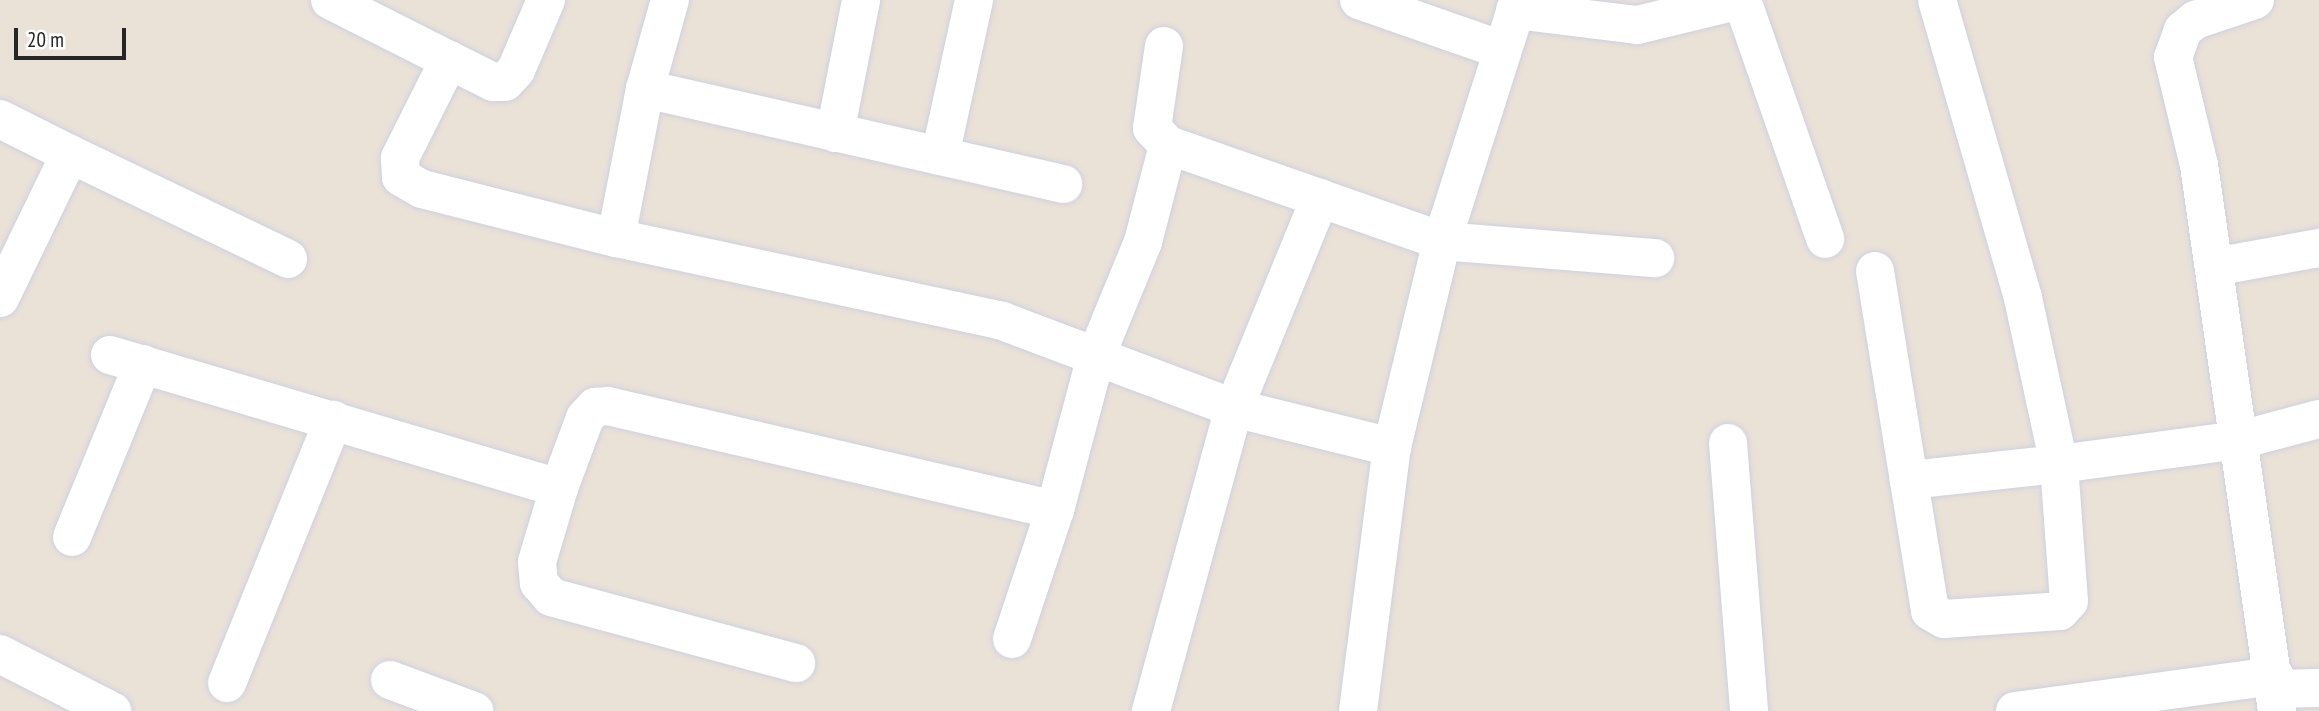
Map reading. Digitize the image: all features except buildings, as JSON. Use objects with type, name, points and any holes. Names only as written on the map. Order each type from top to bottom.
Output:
[{"type":"street","points":[[330,0],[493,82],[505,82],[516,70],[546,0]]},
{"type":"street","points":[[616,238],[645,89],[670,0]]},
{"type":"street","points":[[835,133],[861,0]]},
{"type":"street","points":[[940,156],[974,0]]},
{"type":"street","points":[[1359,0],[1502,50]]},
{"type":"street","points":[[1358,711],[1392,447],[1441,241],[1517,5],[1637,25],[1742,0],[1825,239]]},
{"type":"street","points":[[1875,271],[1930,611],[1944,619],[2060,611],[2072,590],[2059,464],[2023,298],[1937,0]]},
{"type":"street","points":[[2255,0],[2195,20],[2183,30],[2173,57],[2199,165],[2276,692]]},
{"type":"street","points":[[1164,46],[1152,128],[1168,145],[1441,241],[1655,258]]},
{"type":"street","points":[[449,60],[400,158],[401,177],[422,189],[616,238],[1002,321],[1234,408],[1392,447]]},
{"type":"street","points":[[645,89],[1063,184]]},
{"type":"street","points":[[0,119],[288,259]]},
{"type":"street","points":[[1012,639],[1055,510],[1096,356],[1143,242],[1168,145]]},
{"type":"street","points":[[0,298],[70,154]]},
{"type":"street","points":[[1151,711],[1234,408],[1320,198]]},
{"type":"street","points":[[2214,267],[2319,247]]},
{"type":"street","points":[[72,537],[127,360],[559,488]]},
{"type":"street","points":[[796,663],[551,597],[539,583],[537,562],[559,488],[585,418],[595,407],[608,406],[1055,510]]},
{"type":"street","points":[[1909,480],[2059,464],[2240,440],[2319,419]]},
{"type":"street","points":[[227,683],[333,420]]},
{"type":"street","points":[[1728,443],[1749,711]]},
{"type":"street","points":[[0,654],[112,711]]},
{"type":"street","points":[[390,680],[474,711]]},
{"type":"street","points":[[2015,711],[2319,688]]}]
